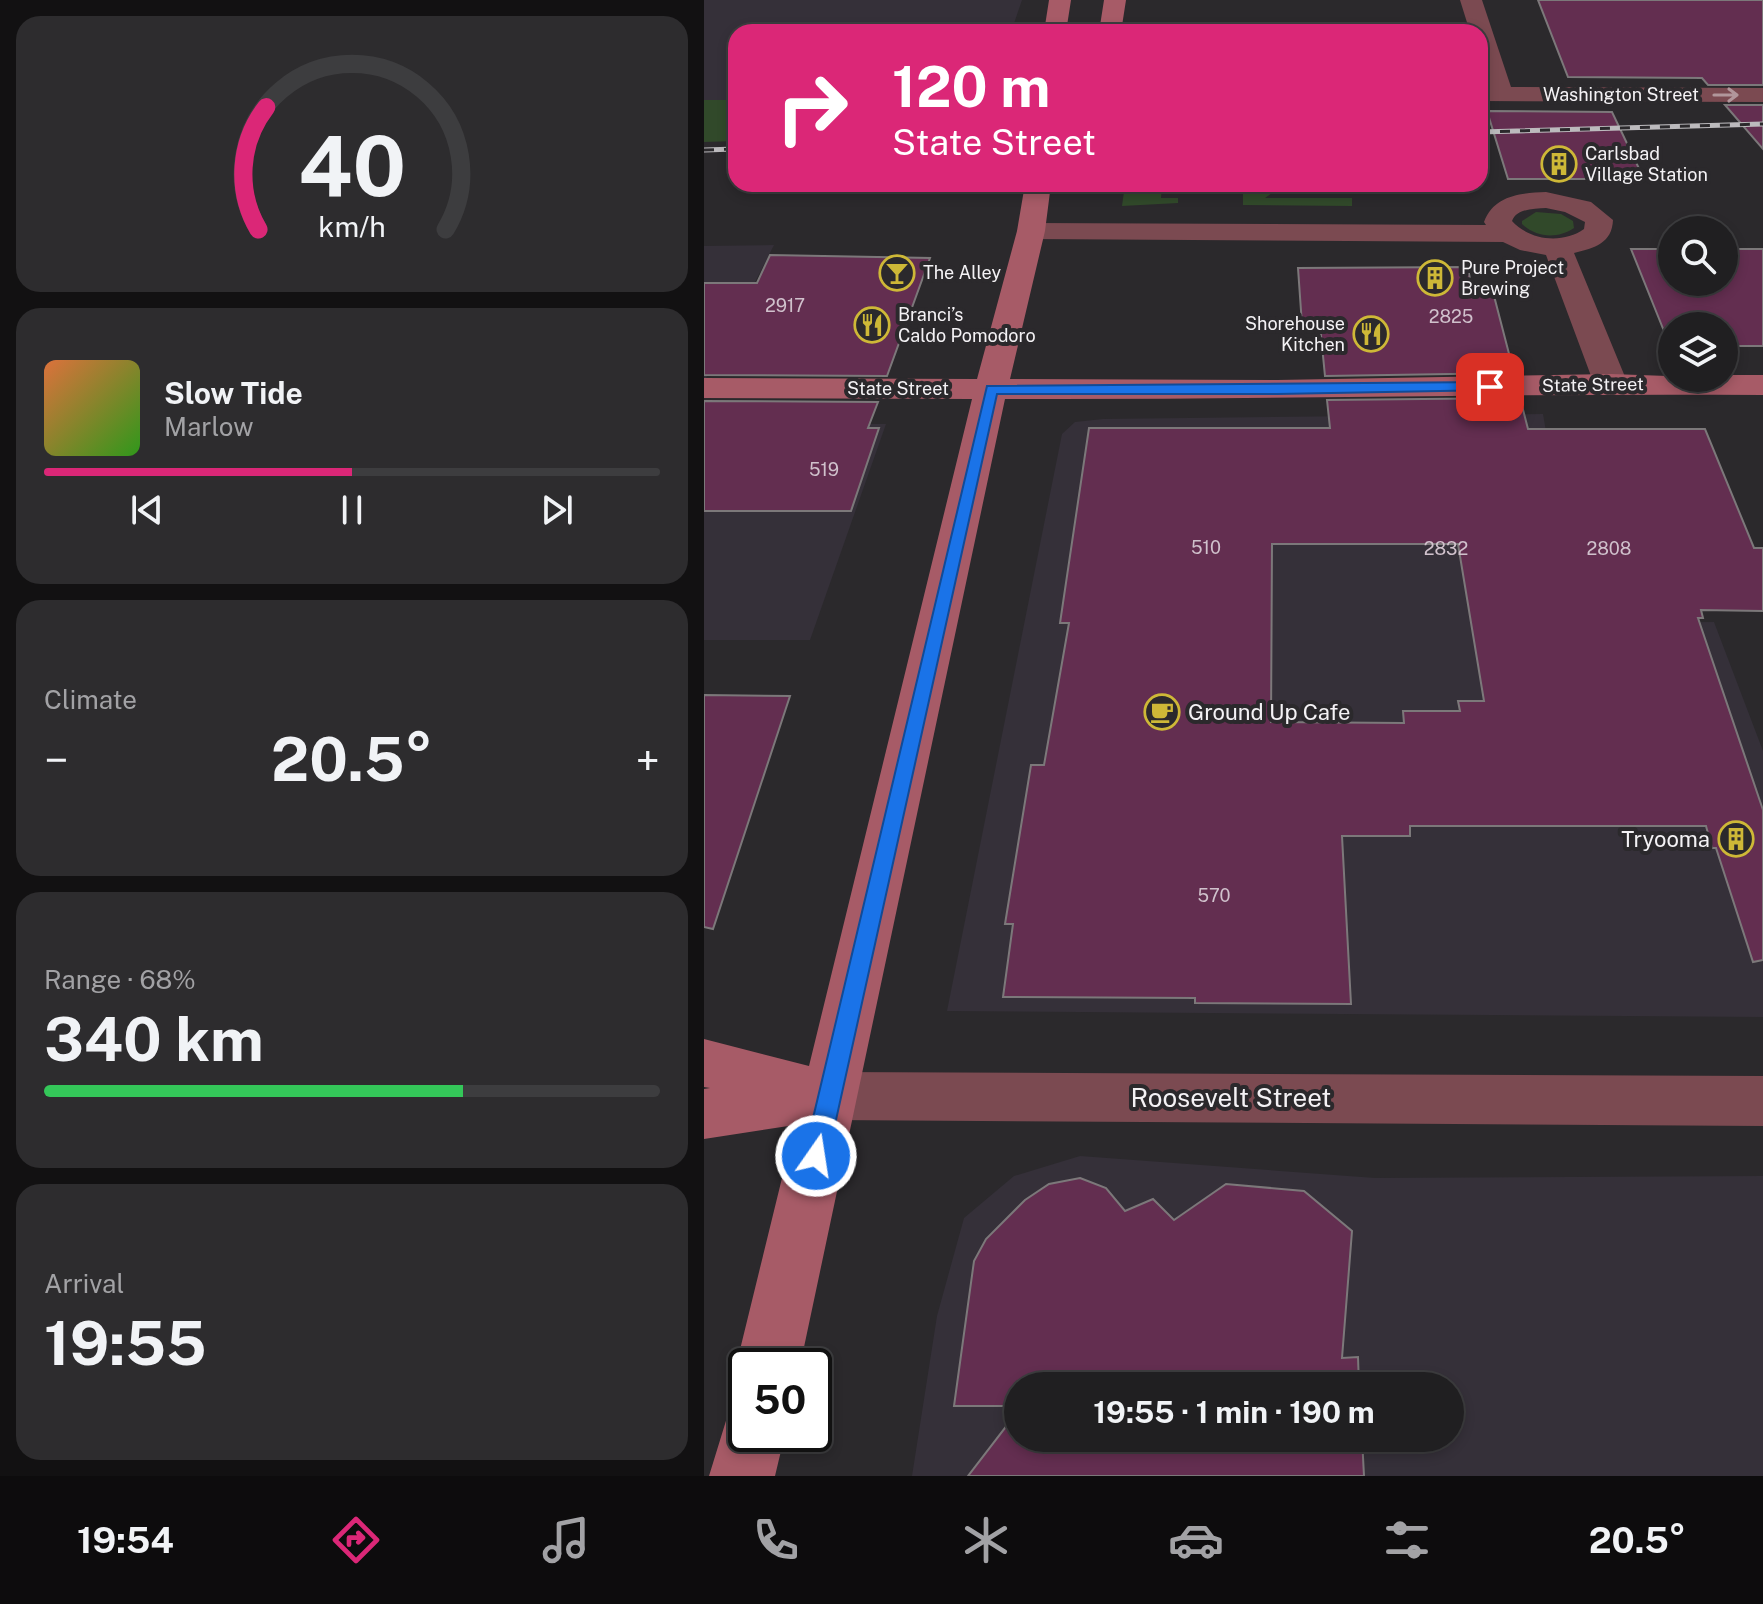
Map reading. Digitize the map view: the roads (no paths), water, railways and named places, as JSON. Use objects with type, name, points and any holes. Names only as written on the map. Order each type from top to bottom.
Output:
[{"type":"main road","points":[[1056,24],[1060,0]]},
{"type":"main road","points":[[1111,24],[1115,0]]},
{"type":"main road","points":[[772,1348],[1037,192]]},
{"type":"main road","name":"State Street","points":[[704,388],[1277,390],[1611,384],[1763,385]]},
{"type":"main road","name":"Roosevelt Street","points":[[704,1063],[830,1096]]},
{"type":"main road","points":[[704,1114],[830,1096]]},
{"type":"main road","points":[[742,1476],[748,1452]]},
{"type":"street","points":[[1471,0],[1476,24]]},
{"type":"street","name":"Washington Street","points":[[1491,94],[1763,95]]},
{"type":"street","points":[[1032,223],[1503,225],[1529,243],[1557,246],[1592,238],[1598,233],[1599,220],[1578,207],[1546,200],[1514,204],[1503,225]]},
{"type":"street","points":[[1557,246],[1611,384]]},
{"type":"street","name":"Roosevelt Street","points":[[830,1096],[1763,1101]]},
{"type":"railway","points":[[1488,132],[1763,124]]},
{"type":"railway","points":[[704,150],[728,149]]},
{"type":"place","name":"Carlsbad Village Station","points":[[1559,164]]},
{"type":"place","name":"The Alley","points":[[897,273]]},
{"type":"place","name":"Pure Project Brewing","points":[[1435,278]]},
{"type":"place","name":"Branci’s Caldo Pomodoro","points":[[872,325]]},
{"type":"place","name":"Shorehouse Kitchen","points":[[1371,334]]},
{"type":"place","name":"Ground Up Cafe","points":[[1162,712]]},
{"type":"place","name":"Tryooma","points":[[1736,839]]}]
